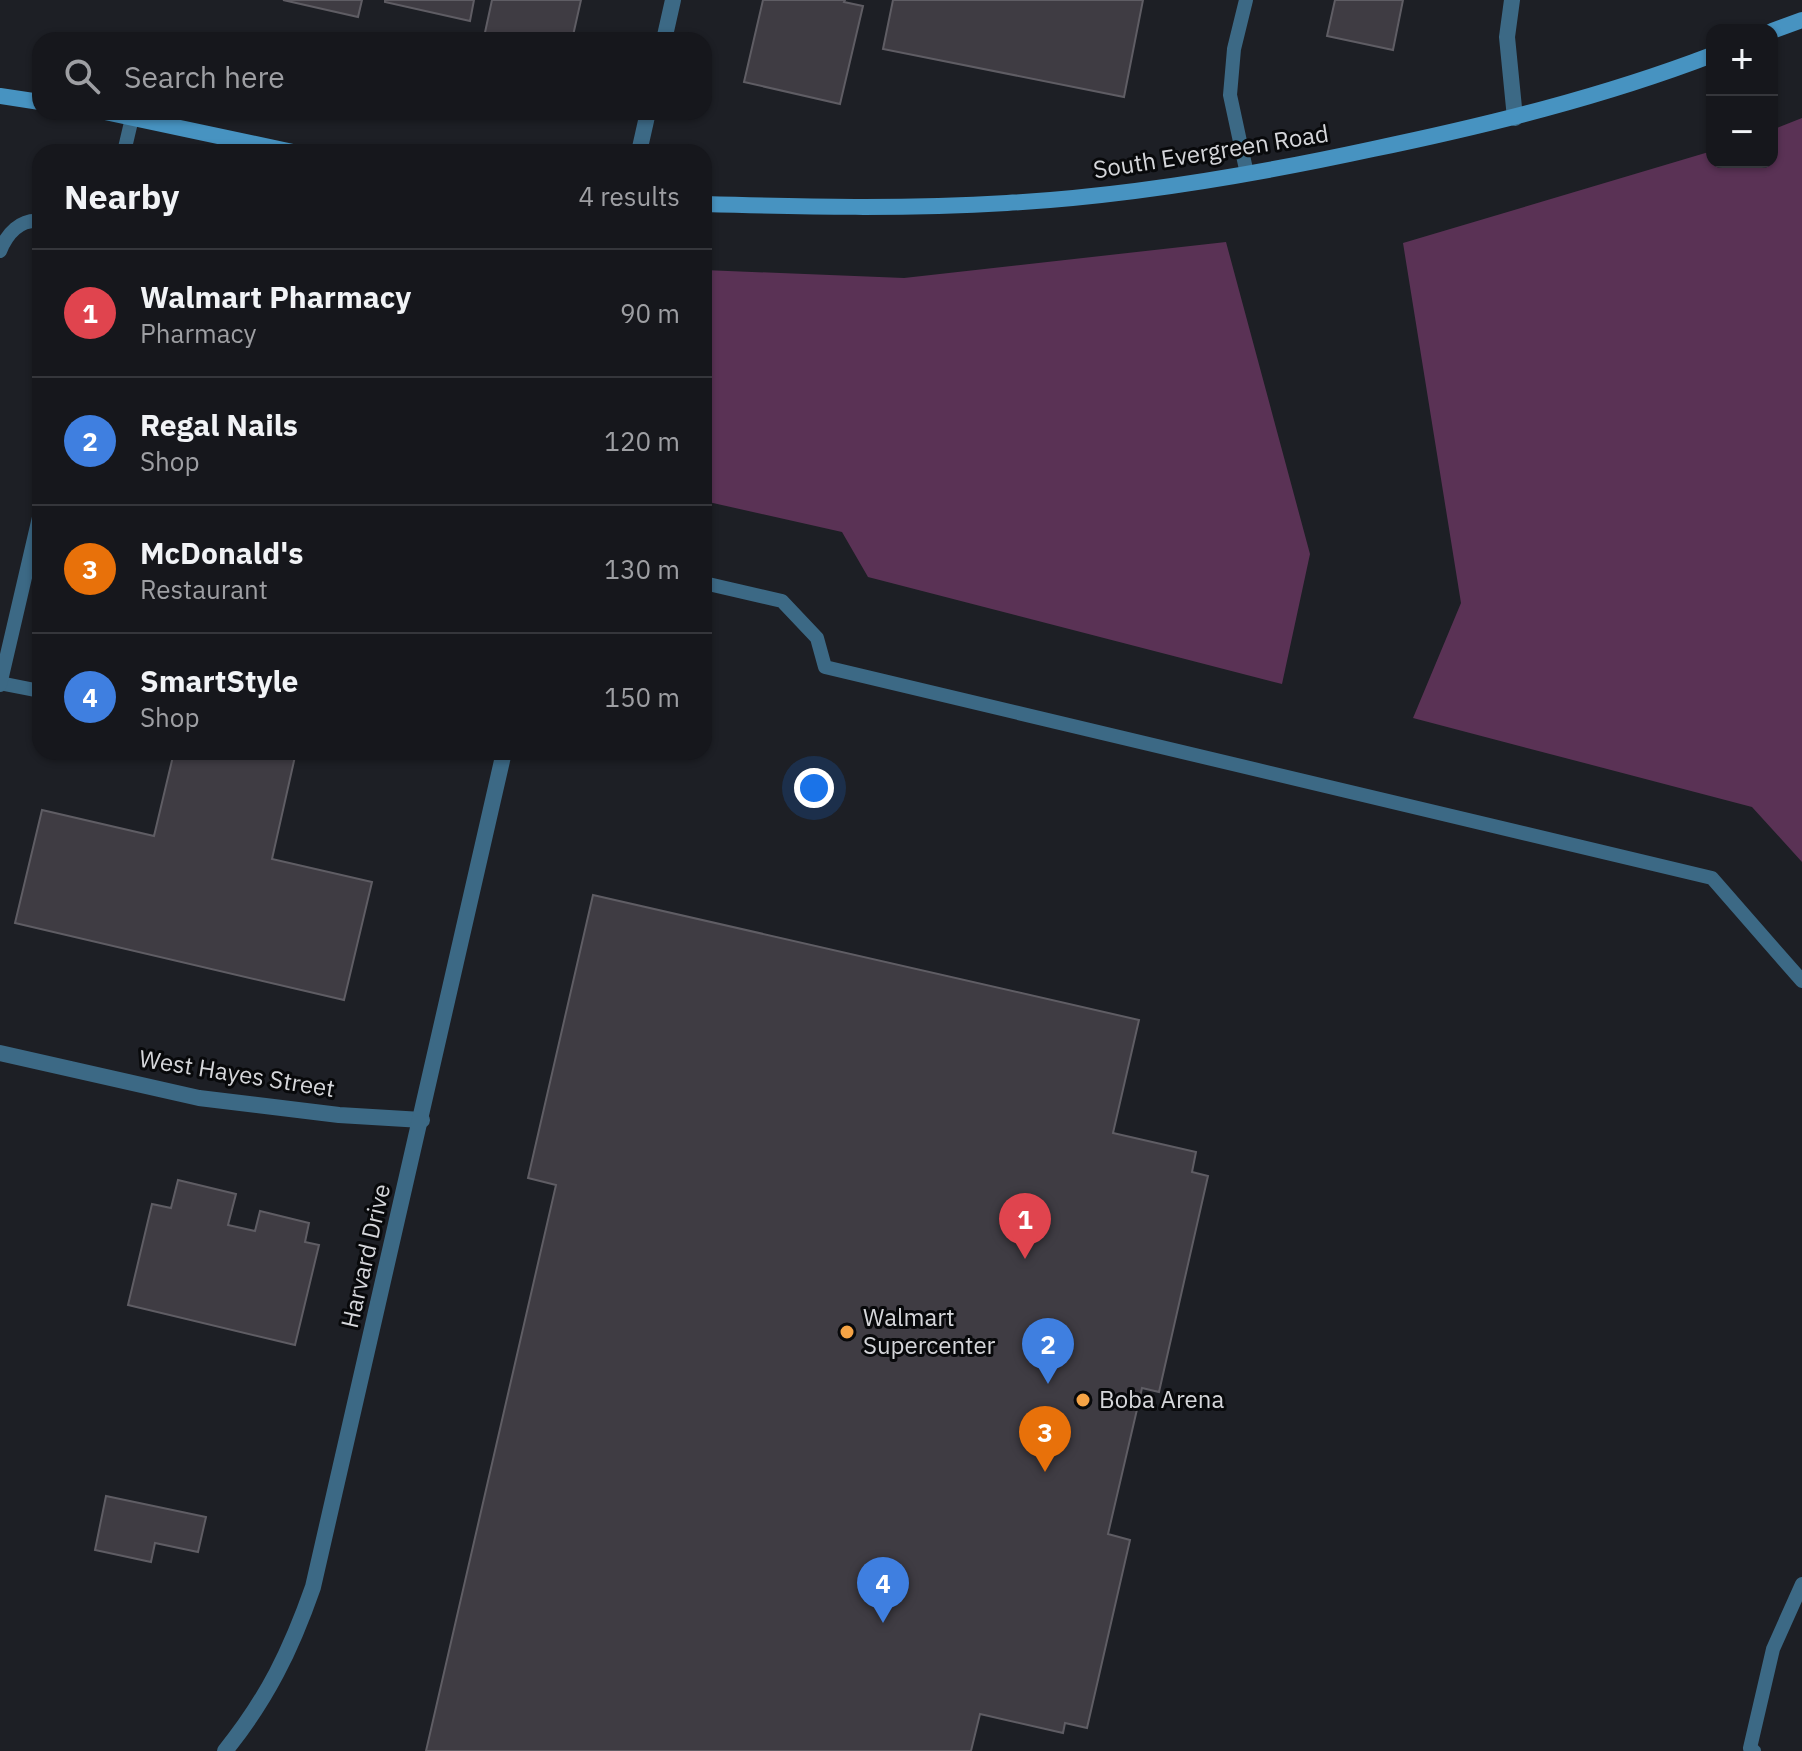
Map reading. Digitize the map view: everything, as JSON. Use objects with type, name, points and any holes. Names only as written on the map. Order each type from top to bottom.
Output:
[{"type":"main road","points":[[1778,29],[1802,20]]},
{"type":"main road","name":"South Evergreen Road","points":[[712,204],[819,208],[1008,203],[1172,186],[1312,162],[1515,118],[1706,57]]},
{"type":"main road","points":[[0,96],[32,101]]},
{"type":"main road","points":[[141,120],[255,144]]},
{"type":"street","points":[[666,32],[673,0]]},
{"type":"street","points":[[1512,0],[1507,37],[1515,118]]},
{"type":"street","points":[[641,144],[646,120]]},
{"type":"street","name":"Harvard Drive","points":[[225,1751],[278,1674],[313,1587],[502,760]]},
{"type":"street","name":"West Hayes Street","points":[[0,1053],[199,1098],[339,1115],[422,1120]]},
{"type":"lane","points":[[1246,0],[1234,49],[1230,95],[1247,174]]},
{"type":"lane","points":[[126,144],[132,120]]},
{"type":"lane","points":[[0,251],[12,231],[32,220]]},
{"type":"lane","points":[[32,547],[0,684],[32,690]]},
{"type":"lane","points":[[712,585],[782,601],[817,638],[825,667],[1712,878],[1802,981]]},
{"type":"lane","points":[[1754,1751],[1750,1748],[1773,1649],[1802,1584]]},
{"type":"shaded area","points":[[1802,118],[1802,862],[1752,807],[1413,718],[1461,603],[1403,243],[1706,153],[1706,168],[1778,168],[1778,128]]},
{"type":"shaded area","points":[[1226,242],[1310,554],[1282,684],[868,577],[842,532],[712,503],[712,270],[904,278]]},
{"type":"building","points":[[283,0],[362,0],[358,17]]},
{"type":"building","points":[[385,0],[474,0],[470,21]]},
{"type":"building","points":[[492,0],[581,0],[574,32],[485,32]]},
{"type":"building","points":[[763,0],[845,0],[863,6],[840,104],[744,82]]},
{"type":"building","points":[[893,0],[1143,0],[1124,97],[883,49]]},
{"type":"building","points":[[1335,0],[1403,0],[1393,50],[1327,36]]},
{"type":"building","points":[[172,760],[294,760],[272,859],[372,882],[344,1000],[15,923],[42,810],[154,836]]},
{"type":"building","name":"Walmart Supercenter","points":[[593,895],[1139,1020],[1113,1133],[1196,1152],[1192,1172],[1208,1176],[1159,1392],[1142,1388],[1108,1534],[1130,1540],[1087,1728],[1065,1723],[1063,1733],[980,1714],[971,1751],[426,1751],[556,1185],[528,1178]]},
{"type":"building","points":[[178,1180],[236,1194],[228,1225],[255,1231],[260,1211],[309,1223],[305,1242],[319,1245],[295,1345],[128,1305],[152,1204],[171,1208]]},
{"type":"building","points":[[106,1496],[206,1517],[198,1552],[155,1543],[151,1562],[95,1550]]},
{"type":"place","name":"Walmart Pharmacy","points":[[1025,1259]]},
{"type":"place","name":"Walmart Supercenter","points":[[847,1332]]},
{"type":"place","name":"Regal Nails","points":[[1048,1384]]},
{"type":"place","name":"Boba Arena","points":[[1083,1400]]},
{"type":"place","name":"McDonald's","points":[[1045,1472]]},
{"type":"place","name":"SmartStyle","points":[[883,1623]]}]
